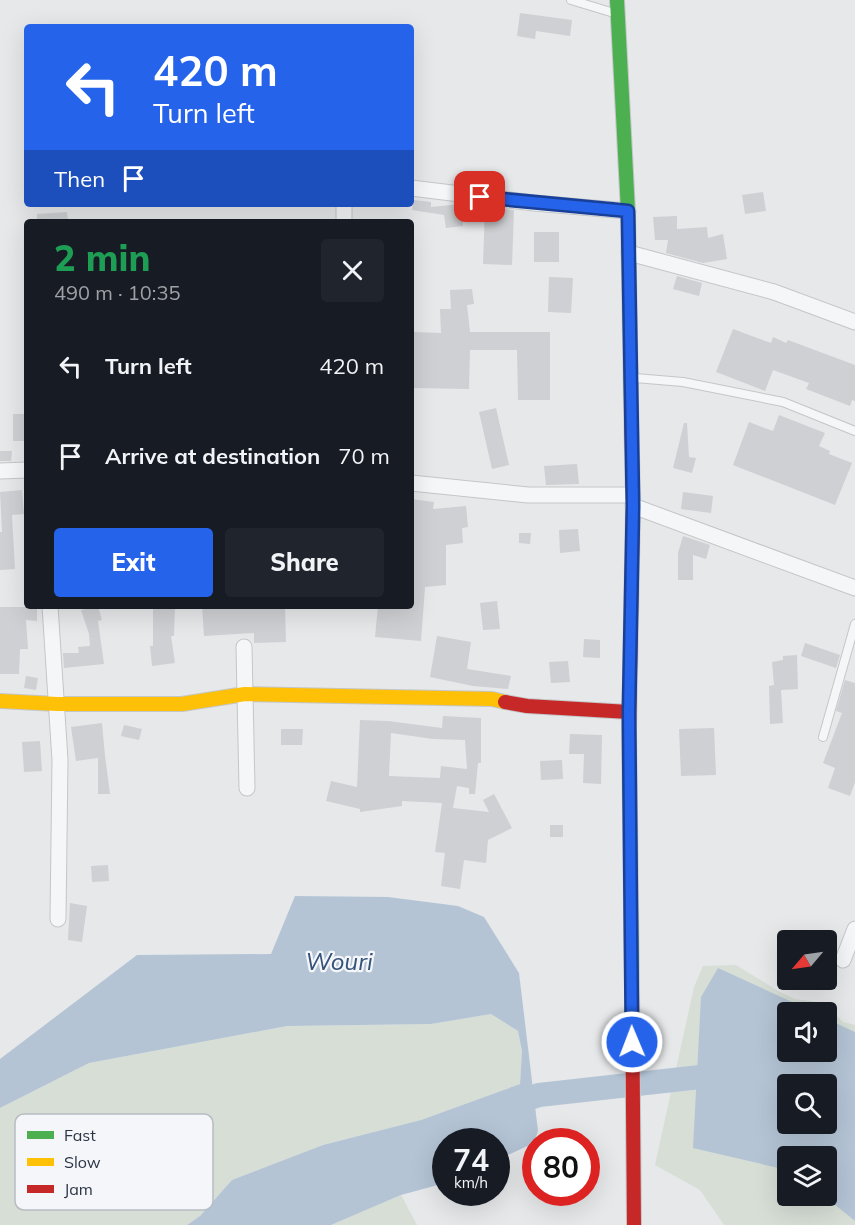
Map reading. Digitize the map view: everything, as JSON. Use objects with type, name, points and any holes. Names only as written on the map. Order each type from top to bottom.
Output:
[{"type":"main road","points":[[618,7],[629,253],[632,500],[629,712],[634,1225]]},
{"type":"main road","points":[[0,701],[57,704],[182,704],[245,694],[492,699],[527,706],[629,712]]},
{"type":"street","points":[[414,188],[534,203],[628,211]]},
{"type":"street","points":[[629,253],[774,292],[855,322]]},
{"type":"street","points":[[0,471],[24,470]]},
{"type":"street","points":[[414,483],[528,495],[632,500],[855,588]]},
{"type":"street","points":[[50,609],[60,780],[58,919]]},
{"type":"street","points":[[244,647],[247,788]]},
{"type":"street","points":[[843,960],[855,929]]},
{"type":"lane","points":[[571,0],[618,7]]},
{"type":"lane","points":[[630,377],[684,382],[783,402],[855,431]]},
{"type":"lane","points":[[823,737],[855,624]]},
{"type":"shaded area","points":[[736,965],[795,999],[817,1002],[777,1002],[777,1062],[837,1062],[837,1016],[843,1022],[855,1025],[855,1225],[724,1225],[700,1190],[655,1165],[694,987],[703,966]]},
{"type":"shaded area","points":[[491,1014],[518,1031],[522,1051],[520,1084],[421,1120],[323,1145],[232,1180],[213,1201],[213,1114],[15,1114],[15,1210],[205,1210],[187,1225],[0,1225],[0,1108],[89,1063],[287,1026],[431,1024]]},
{"type":"shaded area","points":[[401,1195],[417,1225],[331,1225]]},
{"type":"water","name":"Wouri","points":[[295,896],[388,897],[458,906],[484,917],[519,973],[538,1128],[522,1128],[522,1149],[510,1154],[510,1128],[432,1128],[432,1187],[401,1195],[331,1225],[187,1225],[205,1210],[213,1210],[213,1201],[232,1180],[323,1145],[421,1120],[520,1084],[522,1051],[518,1031],[491,1014],[431,1024],[287,1026],[89,1063],[0,1108],[0,1059],[137,955],[271,954]]},
{"type":"water","points":[[718,968],[792,1002],[777,1002],[777,1062],[837,1062],[837,1024],[855,1032],[855,1221],[836,1206],[837,1146],[777,1146],[777,1168],[693,1148],[701,997]]},
{"type":"building","points":[[520,13],[572,20],[570,36],[536,31],[535,39],[517,36]]},
{"type":"building","points":[[763,192],[766,211],[745,214],[742,195]]},
{"type":"building","points":[[414,200],[431,202],[431,207],[461,204],[463,226],[446,228],[444,215],[412,210]]},
{"type":"building","points":[[485,207],[514,210],[512,265],[483,264]]},
{"type":"building","points":[[67,212],[68,219],[37,219],[37,214]]},
{"type":"building","points":[[677,216],[677,229],[707,227],[708,238],[723,234],[727,259],[703,263],[666,253],[668,240],[655,240],[653,217]]},
{"type":"building","points":[[534,232],[559,232],[559,262],[534,262]]},
{"type":"building","points":[[677,276],[702,283],[699,296],[673,289]]},
{"type":"building","points":[[549,277],[573,278],[571,313],[548,312]]},
{"type":"building","points":[[472,289],[474,304],[467,305],[470,332],[550,332],[550,400],[518,400],[517,350],[470,350],[469,389],[414,388],[414,332],[441,333],[440,309],[451,309],[450,290]]},
{"type":"building","points":[[733,329],[771,343],[773,337],[786,343],[788,340],[855,365],[855,401],[852,400],[850,406],[806,389],[809,383],[773,370],[765,391],[716,372]]},
{"type":"building","points":[[496,408],[509,465],[492,469],[479,412]]},
{"type":"building","points":[[13,414],[24,414],[24,441],[13,441]]},
{"type":"building","points":[[779,415],[825,433],[819,446],[830,451],[829,454],[852,463],[835,505],[733,465],[749,422],[773,431]]},
{"type":"building","points":[[684,423],[687,423],[689,457],[696,458],[692,473],[673,468]]},
{"type":"building","points":[[0,451],[12,451],[11,461],[0,461]]},
{"type":"building","points":[[577,464],[579,484],[546,485],[544,466]]},
{"type":"building","points":[[22,490],[24,514],[12,515],[15,569],[0,570],[0,532],[2,532],[0,492]]},
{"type":"building","points":[[683,492],[713,496],[711,513],[681,509]]},
{"type":"building","points":[[414,499],[434,502],[433,509],[466,506],[468,527],[462,528],[463,543],[446,545],[446,585],[425,587],[421,641],[375,637],[378,609],[414,609]]},
{"type":"building","points":[[578,529],[580,551],[560,553],[559,530]]},
{"type":"building","points":[[519,533],[531,533],[530,544],[519,543]]},
{"type":"building","points":[[683,536],[710,545],[706,559],[693,555],[693,580],[678,580],[678,553]]},
{"type":"building","points":[[497,601],[500,629],[483,630],[480,603]]},
{"type":"building","points":[[0,607],[37,609],[37,621],[26,620],[28,649],[20,649],[19,674],[0,674]]},
{"type":"building","points":[[99,609],[102,620],[98,621],[104,664],[64,668],[63,653],[79,653],[78,647],[90,646],[89,634],[81,610]]},
{"type":"building","points":[[153,609],[175,609],[174,636],[171,636],[175,663],[152,666],[150,646],[153,646]]},
{"type":"building","points":[[202,609],[285,609],[286,642],[254,643],[254,633],[204,636]]},
{"type":"building","points":[[437,636],[471,642],[467,669],[511,676],[508,689],[473,686],[430,677]]},
{"type":"building","points":[[584,639],[600,640],[600,658],[583,657]]},
{"type":"building","points":[[805,643],[840,655],[836,668],[801,656]]},
{"type":"building","points":[[797,655],[798,689],[781,690],[783,723],[770,724],[769,686],[774,685],[772,662],[783,660],[783,656]]},
{"type":"building","points":[[568,661],[570,682],[551,683],[549,662]]},
{"type":"building","points":[[26,676],[38,678],[36,690],[24,688]]},
{"type":"building","points":[[845,680],[855,683],[855,782],[850,796],[828,788],[835,768],[823,763],[842,713],[836,711]]},
{"type":"building","points":[[443,716],[481,718],[481,763],[478,763],[475,794],[469,794],[469,788],[457,786],[453,808],[489,812],[483,800],[494,794],[512,828],[488,840],[486,863],[464,860],[460,889],[441,886],[445,853],[435,852],[442,803],[402,801],[402,806],[360,812],[360,809],[326,801],[331,781],[357,787],[360,720],[442,728]],"holes":[[[391,733],[433,739],[465,740],[467,769],[441,766],[440,778],[389,776]]]},
{"type":"building","points":[[102,723],[110,794],[98,794],[98,758],[76,761],[71,727]]},
{"type":"building","points":[[124,725],[142,729],[139,740],[121,736]]},
{"type":"building","points":[[714,728],[716,775],[681,776],[679,729]]},
{"type":"building","points":[[281,729],[303,729],[302,745],[281,745]]},
{"type":"building","points":[[570,734],[602,735],[601,784],[583,783],[584,754],[569,754]]},
{"type":"building","points":[[40,741],[42,771],[24,772],[22,742]]},
{"type":"building","points":[[562,760],[563,779],[541,780],[540,761]]},
{"type":"building","points":[[550,825],[563,825],[563,837],[550,837]]},
{"type":"building","points":[[108,865],[109,881],[92,882],[91,866]]},
{"type":"building","points":[[70,903],[87,906],[82,942],[68,940]]},
{"type":"waterway","points":[[502,1107],[539,1095],[700,1077]]},
{"type":"traffic: fast","points":[[617,0],[628,211],[631,401]]},
{"type":"traffic: fast","points":[[629,730],[632,990]]},
{"type":"traffic: slow","points":[[0,701],[57,704],[182,704],[245,694],[492,699],[505,702]]},
{"type":"traffic: jam","points":[[629,730],[633,506],[631,401]]},
{"type":"traffic: jam","points":[[505,702],[527,706],[629,712]]},
{"type":"traffic: jam","points":[[632,990],[634,1225]]},
{"type":"route","points":[[480,197],[628,211],[633,506],[629,712],[632,1042]]}]
